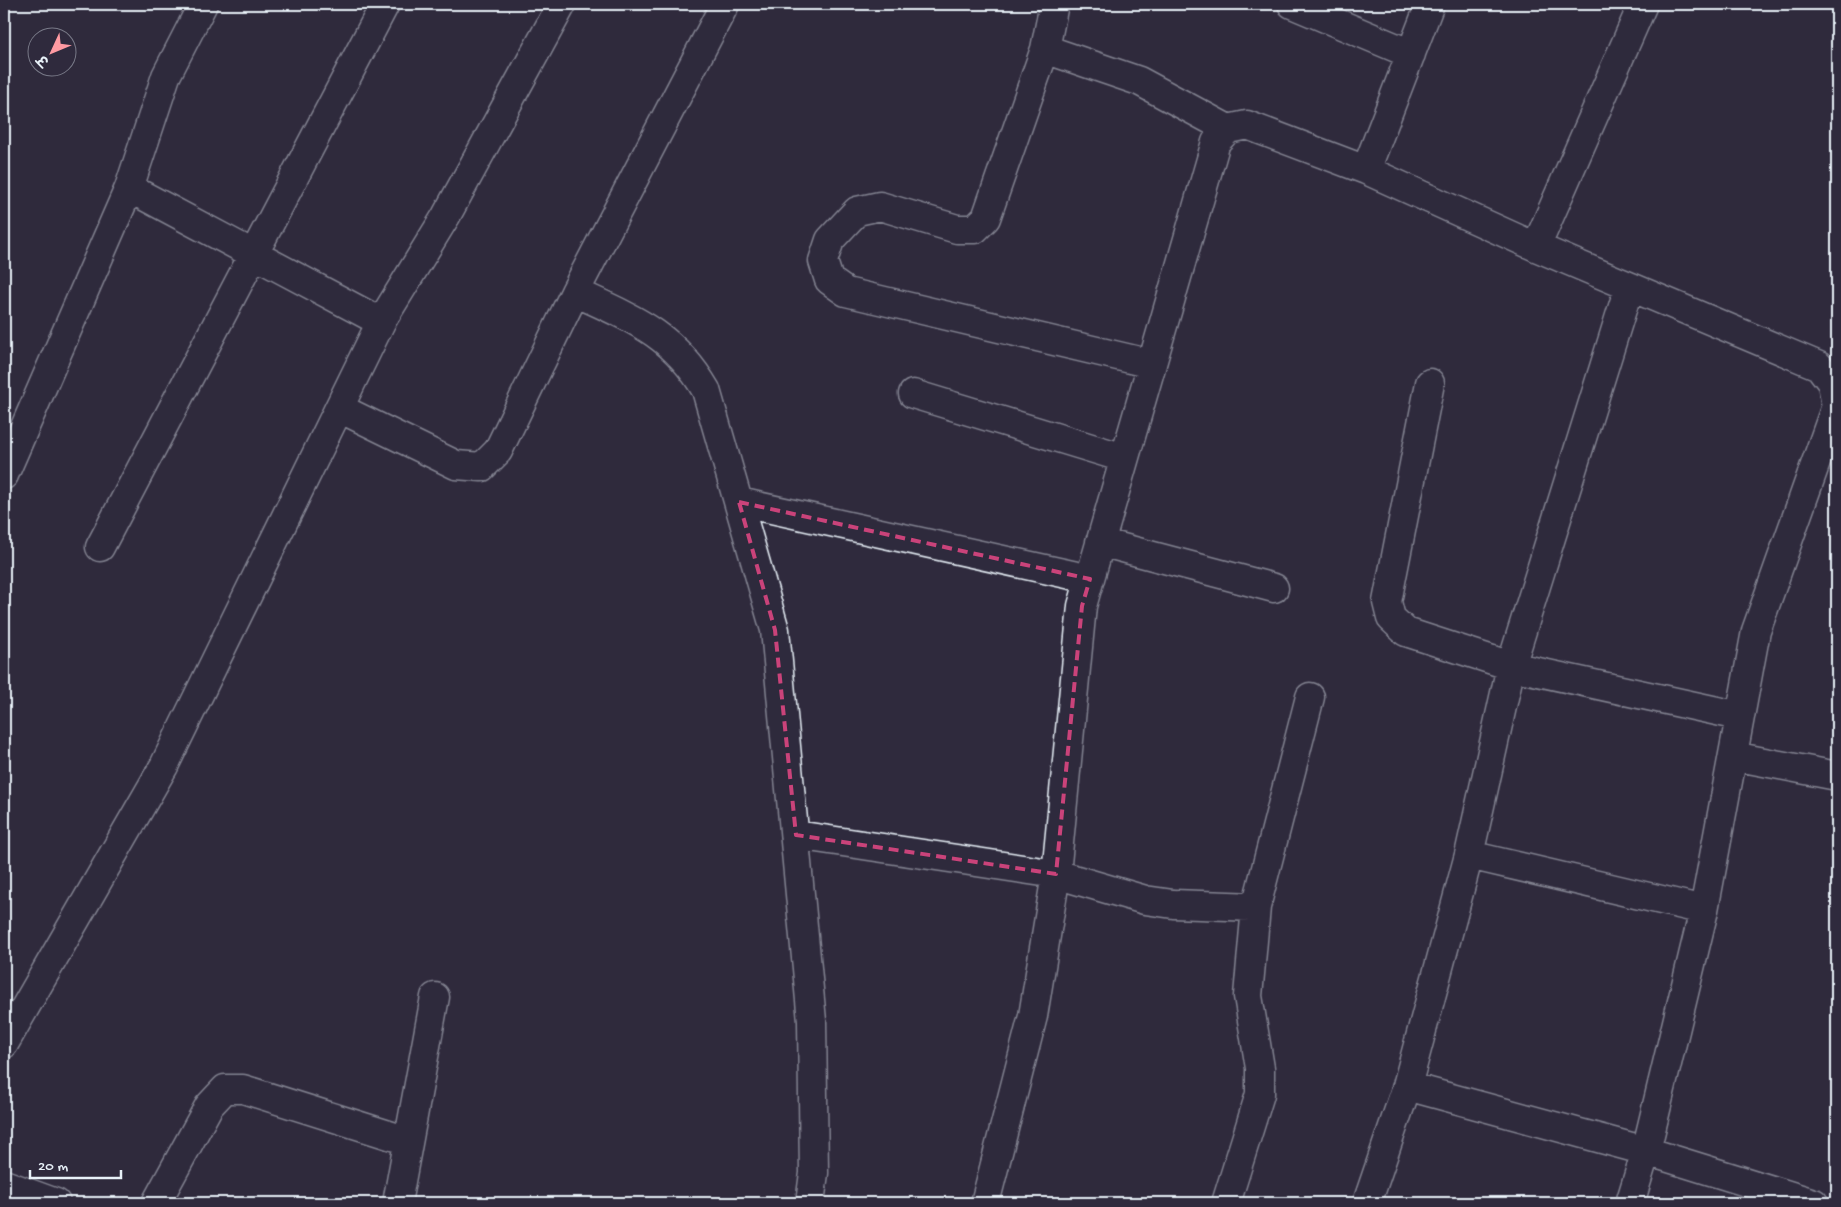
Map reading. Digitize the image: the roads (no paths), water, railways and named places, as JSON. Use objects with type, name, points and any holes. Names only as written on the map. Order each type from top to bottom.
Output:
[{"type":"street","points":[[4,475],[129,188],[166,76],[203,4]]},
{"type":"street","points":[[100,547],[385,4]]},
{"type":"street","points":[[4,1044],[164,766],[381,322],[446,216],[562,4]]},
{"type":"street","points":[[339,408],[456,465],[482,467],[498,451],[575,292],[726,4]]},
{"type":"street","points":[[1054,4],[1045,49],[986,218],[975,229],[957,229],[880,206],[858,211],[830,240],[822,261],[829,280],[846,292],[1152,364]]},
{"type":"street","points":[[1292,4],[1411,54]]},
{"type":"street","points":[[1366,170],[1430,4]]},
{"type":"street","points":[[1536,247],[1643,4]]},
{"type":"street","points":[[1045,49],[1139,81],[1228,129]]},
{"type":"street","points":[[986,1203],[1033,1016],[1056,874],[1082,606],[1216,142],[1228,129],[1247,125],[1366,170],[1536,247],[1819,366],[1835,376],[1836,406],[1756,631],[1704,910],[1646,1151],[1630,1203]]},
{"type":"street","points":[[129,188],[381,322]]},
{"type":"street","points":[[1367,1203],[1407,1086],[1469,855],[1511,666],[1629,287]]},
{"type":"street","points":[[575,292],[643,324],[661,336],[696,373],[706,390],[775,630],[796,835],[812,1021],[814,1173],[810,1203]]},
{"type":"street","points":[[1430,383],[1387,602],[1391,618],[1406,632],[1511,666],[1740,716]]},
{"type":"street","points":[[914,394],[1124,458]]},
{"type":"street","points":[[739,502],[1090,579]]},
{"type":"street","points":[[1100,542],[1274,588]]},
{"type":"street","points":[[1226,1203],[1260,1094],[1260,1068],[1248,996],[1256,908],[1310,698]]},
{"type":"street","points":[[1733,756],[1837,776]]},
{"type":"street","points":[[796,835],[1056,874],[1145,900],[1173,904],[1256,908]]},
{"type":"street","points":[[1469,855],[1704,910]]},
{"type":"street","points":[[397,1203],[435,997]]},
{"type":"street","points":[[1407,1086],[1646,1151],[1814,1203]]},
{"type":"street","points":[[156,1203],[209,1106],[225,1089],[243,1088],[408,1141]]},
{"type":"street","points":[[4,1184],[56,1203]]}]
